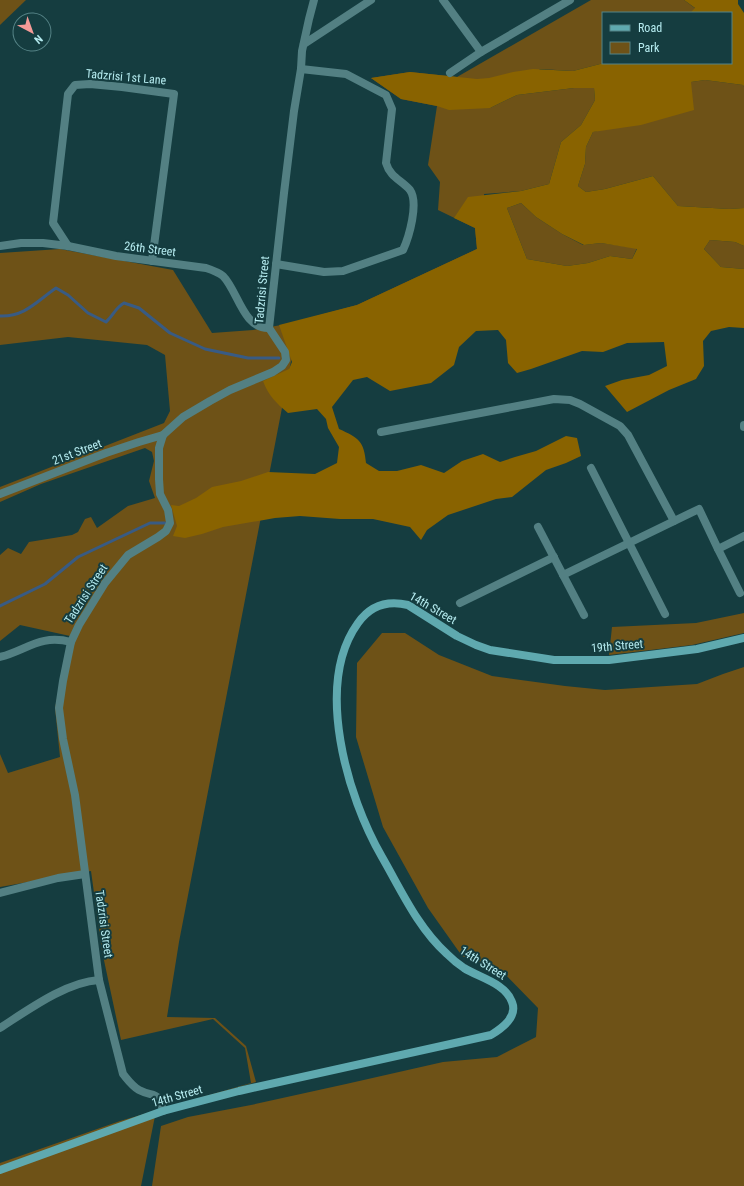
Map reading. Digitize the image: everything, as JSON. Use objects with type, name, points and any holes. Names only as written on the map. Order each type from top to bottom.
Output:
[{"type":"street","name":"Tadzrisi Street","points":[[163,1111],[161,1102],[154,1094],[141,1090],[131,1084],[123,1074],[99,980],[75,795],[63,739],[59,708],[71,642],[79,625],[105,583],[128,555],[166,531],[170,523],[168,510],[160,494],[158,479],[159,448],[163,435],[183,417],[230,390],[273,372],[282,366],[286,360],[286,352],[268,328],[294,111],[304,44],[314,0]]},
{"type":"street","points":[[304,44],[371,0]]},
{"type":"street","points":[[443,0],[480,52]]},
{"type":"street","points":[[450,73],[480,52],[570,0]]},
{"type":"street","points":[[276,264],[324,272],[343,271],[403,250],[409,238],[414,201],[410,191],[388,171],[386,163],[392,109],[386,95],[346,74],[301,69]]},
{"type":"street","name":"Tadzrisi 1st Lane","points":[[68,246],[53,223],[68,94],[75,85],[90,84],[174,94],[152,261]]},
{"type":"street","name":"26th Street","points":[[0,246],[21,243],[43,243],[68,246],[116,256],[214,270],[222,275],[228,282],[248,318],[259,327],[268,328]]},
{"type":"street","points":[[381,432],[554,399],[570,400],[620,426],[628,434],[674,521]]},
{"type":"street","name":"21st Street","points":[[0,494],[113,451],[163,435]]},
{"type":"street","points":[[591,468],[665,614]]},
{"type":"street","points":[[563,575],[699,509],[740,593]]},
{"type":"street","points":[[538,527],[584,615]]},
{"type":"street","points":[[718,549],[744,536]]},
{"type":"street","points":[[460,603],[554,557]]},
{"type":"street","name":"14th Street","points":[[0,1170],[163,1111],[239,1091],[491,1034],[502,1028],[509,1021],[513,1003],[507,993],[498,985],[463,967],[430,938],[378,851],[350,784],[342,752],[338,701],[339,673],[344,648],[353,630],[362,617],[374,607],[385,603],[408,605],[458,636],[490,650]]},
{"type":"street","name":"19th Street","points":[[490,650],[554,660],[609,660],[697,649],[744,638]]},
{"type":"street","points":[[0,658],[13,654],[41,640],[64,640],[71,642]]},
{"type":"street","points":[[0,893],[58,878],[85,874]]},
{"type":"street","points":[[0,1028],[14,1018],[64,990],[89,981],[99,980]]},
{"type":"green space","points":[[0,0],[26,0],[12,12],[0,25]]},
{"type":"green space","points":[[591,0],[684,0],[696,9],[692,12],[602,12],[602,64],[573,71],[540,69],[490,108],[517,95],[574,88],[594,88],[595,100],[581,125],[561,142],[549,184],[521,191],[484,194],[483,251],[292,356],[179,942],[167,1017],[215,1018],[246,1046],[256,1082],[156,1111],[141,1186],[0,1186],[0,1163],[120,1121],[251,1083],[245,1048],[213,1019],[121,1040],[102,951],[91,871],[0,887],[0,754],[8,773],[60,757],[55,708],[70,636],[20,625],[0,641],[0,555],[8,548],[21,554],[29,542],[72,535],[78,532],[85,519],[91,517],[97,528],[128,506],[155,498],[149,481],[154,461],[152,452],[145,448],[41,484],[0,502],[0,487],[164,423],[170,411],[165,355],[147,345],[68,337],[0,345],[0,253],[60,249],[173,270],[212,333],[253,330],[287,324],[357,305],[477,249],[475,228],[438,210],[440,182],[428,165],[437,106],[401,99],[371,78],[410,72],[457,77]]},
{"type":"green space","points":[[705,80],[743,85],[744,87],[744,208],[729,209],[678,206],[653,176],[605,189],[586,192],[578,186],[585,164],[586,147],[593,132],[610,128],[691,82]]},
{"type":"green space","points":[[521,203],[536,217],[562,234],[583,245],[601,243],[637,248],[632,259],[610,256],[588,263],[567,266],[527,259],[507,208]]},
{"type":"green space","points":[[710,240],[735,242],[744,246],[744,269],[721,267],[704,249]]},
{"type":"green space","points":[[744,613],[744,633],[692,645],[609,655],[612,627],[696,623]]},
{"type":"green space","points":[[382,633],[405,633],[439,655],[492,676],[605,690],[697,684],[744,667],[744,1186],[152,1186],[161,1126],[188,1117],[251,1105],[443,1062],[497,1057],[536,1037],[538,1008],[503,972],[462,956],[428,908],[383,827],[356,737],[357,663]]},
{"type":"shaded area","points":[[684,0],[738,0],[738,4],[744,13],[744,87],[743,85],[705,80],[691,82],[694,110],[641,125],[593,132],[586,147],[585,164],[578,186],[586,192],[605,189],[653,176],[678,206],[729,209],[744,208],[744,246],[735,242],[710,240],[704,249],[721,267],[744,269],[744,328],[729,327],[711,331],[703,341],[704,366],[696,379],[669,390],[627,412],[605,386],[622,380],[649,375],[667,366],[664,342],[627,343],[603,352],[582,351],[517,373],[508,363],[506,340],[498,330],[476,331],[459,347],[454,365],[431,383],[390,391],[367,377],[353,380],[332,407],[339,429],[356,438],[362,445],[366,463],[379,471],[397,471],[421,465],[444,473],[462,461],[483,454],[500,462],[536,451],[566,436],[577,438],[581,456],[546,470],[512,497],[496,499],[448,515],[427,530],[421,540],[410,527],[373,519],[340,519],[300,516],[275,518],[223,527],[185,538],[173,536],[177,526],[171,505],[179,506],[196,498],[212,487],[241,481],[268,472],[315,474],[337,463],[339,447],[328,428],[326,419],[317,409],[288,413],[267,391],[263,381],[289,369],[292,362],[279,325],[357,305],[477,249],[475,228],[454,218],[468,197],[521,191],[549,184],[561,142],[581,125],[595,100],[594,88],[574,88],[517,95],[490,108],[449,110],[437,106],[401,99],[371,78],[410,72],[477,79],[533,69],[573,71],[602,64],[732,64],[732,12],[691,12],[695,8]],"holes":[[[521,203],[536,217],[562,234],[584,245],[601,243],[637,249],[632,259],[610,256],[588,263],[567,266],[527,259],[507,208]]]},
{"type":"waterway","points":[[0,316],[9,316],[24,311],[56,288],[68,295],[88,313],[106,322],[124,303],[139,308],[170,333],[205,349],[248,358],[279,358]]},
{"type":"waterway","points":[[0,606],[45,584],[78,557],[150,523],[165,523]]}]
